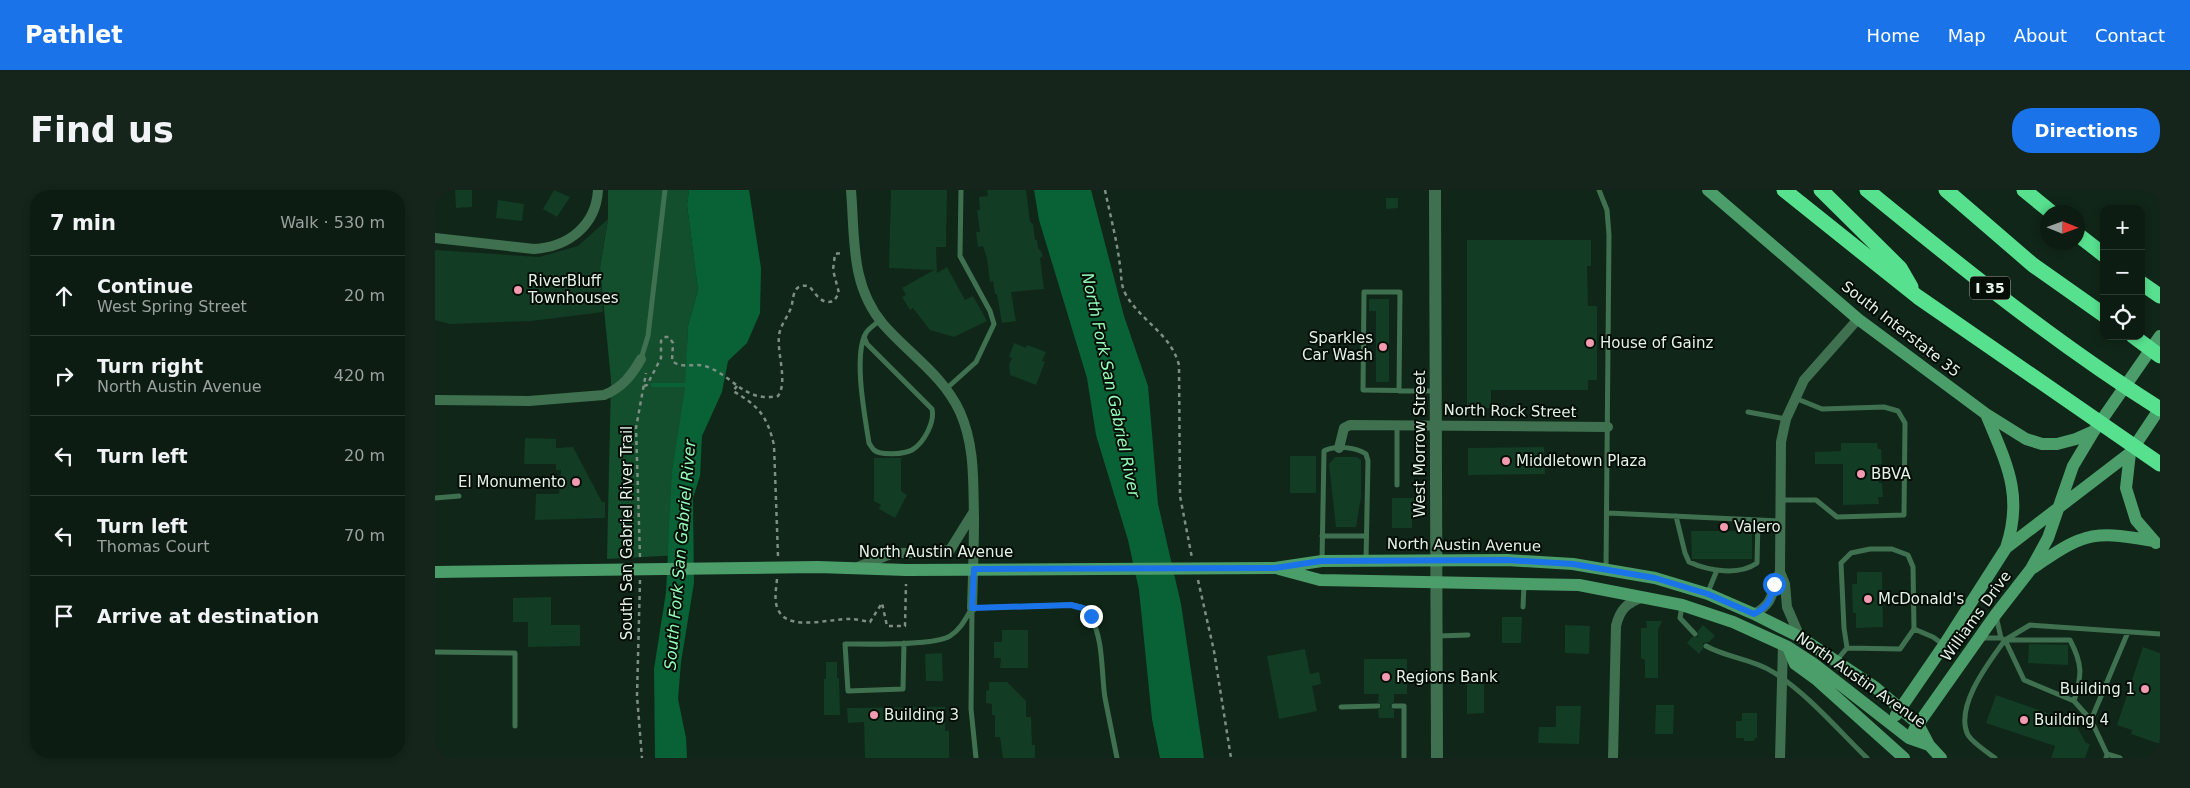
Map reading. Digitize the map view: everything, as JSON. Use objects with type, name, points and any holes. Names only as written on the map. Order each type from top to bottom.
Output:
[{"type":"highway","points":[[1783,190],[1918,297],[2160,464]]},
{"type":"highway","points":[[1821,190],[1900,268],[1918,297]]},
{"type":"highway","name":"I 35","points":[[1867,190],[1927,240],[2011,304],[2116,382],[2160,409]]},
{"type":"highway","points":[[1946,190],[2033,265],[2100,313]]},
{"type":"highway","points":[[2024,190],[2042,205]]},
{"type":"highway","points":[[2085,240],[2100,252]]},
{"type":"highway","points":[[2145,286],[2160,296]]},
{"type":"highway","points":[[2138,340],[2160,356]]},
{"type":"main road","name":"South Interstate 35","points":[[1708,190],[1859,319],[1986,414],[2026,439],[2042,444],[2057,444],[2077,439],[2094,431]]},
{"type":"main road","name":"Williams Drive","points":[[1909,738],[1996,614],[2031,569],[2047,538],[2073,466],[2094,431],[2160,336]]},
{"type":"main road","name":"Williams Drive","points":[[1890,724],[1944,645],[2006,548],[2129,453],[2160,409]]},
{"type":"main road","points":[[1986,414],[2009,468],[2014,492],[2013,527],[2006,548]]},
{"type":"main road","points":[[2129,453],[2125,488],[2136,520],[2156,543]]},
{"type":"main road","points":[[2031,569],[2080,540],[2097,536],[2123,536],[2156,543]]},
{"type":"main road","name":"North Austin Avenue","points":[[435,572],[818,567],[851,569],[1275,568],[1321,561],[1436,560],[1507,560],[1573,564],[1655,578],[1708,594],[1800,637],[1876,688],[1919,724],[1929,746],[1941,758]]},
{"type":"main road","name":"North Austin Avenue","points":[[1275,568],[1320,580],[1579,585],[1682,605],[1733,622],[1785,646],[1814,664],[1909,738],[1929,746]]},
{"type":"main road","points":[[1785,646],[1795,664],[1817,680],[1904,758]]},
{"type":"street","points":[[435,238],[535,249],[549,248],[577,234],[587,223],[594,211],[597,190]]},
{"type":"street","points":[[851,190],[855,257],[859,280],[881,320],[936,376],[946,389],[959,412],[968,435],[973,458],[974,569],[972,608]]},
{"type":"street","points":[[852,207],[855,190]]},
{"type":"street","name":"West Morrow Street","points":[[1435,190],[1437,758]]},
{"type":"street","points":[[1800,637],[1787,607],[1785,584],[1780,572],[1781,442],[1786,419],[1804,380],[1859,319]]},
{"type":"street","points":[[435,400],[529,402],[605,395],[616,390],[644,362]]},
{"type":"street","name":"North Rock Street","points":[[1339,448],[1344,428],[1350,425],[1607,427]]},
{"type":"street","points":[[851,569],[893,553],[927,553],[950,550],[973,512]]},
{"type":"street","points":[[1754,614],[1765,608],[1771,601],[1774,584],[1780,572]]},
{"type":"street","points":[[1613,758],[1616,626],[1623,608],[1630,602],[1644,597]]},
{"type":"street","points":[[1781,758],[1781,699],[1785,646]]},
{"type":"lane","points":[[644,362],[665,190]]},
{"type":"lane","points":[[946,389],[976,362],[994,324],[990,312],[960,256],[961,190]]},
{"type":"lane","points":[[1599,190],[1607,210],[1609,235],[1606,569]]},
{"type":"lane","points":[[1399,391],[1400,292],[1364,292],[1363,390],[1399,391],[1436,391]]},
{"type":"lane","points":[[864,337],[867,344],[932,409],[934,416],[929,428],[911,450],[904,453],[879,453],[869,444],[860,360],[864,337],[867,331],[881,320]]},
{"type":"lane","points":[[1781,500],[1816,500],[1837,517],[1904,515],[1905,423],[1898,411],[1884,407],[1822,409],[1795,398]]},
{"type":"lane","points":[[1748,412],[1786,419]]},
{"type":"lane","points":[[1397,425],[1397,485]]},
{"type":"lane","points":[[1321,561],[1324,451],[1329,448],[1362,451],[1366,454],[1368,461],[1366,561]]},
{"type":"lane","points":[[435,498],[459,496]]},
{"type":"lane","points":[[1608,513],[1781,521]]},
{"type":"lane","points":[[1676,516],[1689,562],[1717,570],[1748,569],[1757,563],[1758,521]]},
{"type":"lane","points":[[1322,536],[1366,536]]},
{"type":"lane","points":[[1836,661],[1847,648],[1844,628],[1841,563],[1851,553],[1870,549],[1891,549],[1908,555],[1913,567],[1915,629],[1900,650],[1847,648]]},
{"type":"lane","points":[[1708,594],[1717,570]]},
{"type":"lane","points":[[1523,607],[1524,583]]},
{"type":"lane","points":[[972,608],[1071,605],[1086,609],[1091,616],[1101,649],[1105,696],[1117,758]]},
{"type":"lane","points":[[1682,605],[1680,618],[1695,634]]},
{"type":"lane","points":[[903,644],[903,689],[848,691],[845,644],[903,644],[949,637],[961,626],[972,608]]},
{"type":"lane","points":[[972,608],[971,709],[976,758]]},
{"type":"lane","points":[[1996,614],[2003,639],[2025,680],[2075,701],[2091,720],[2106,756],[2120,758]]},
{"type":"lane","points":[[1995,758],[1969,736],[1965,723],[1967,703],[1984,669],[2003,639],[2031,626],[2160,634]]},
{"type":"lane","points":[[1915,629],[1933,637],[1944,645]]},
{"type":"lane","points":[[2091,720],[2129,632]]},
{"type":"lane","points":[[1437,636],[1469,635]]},
{"type":"lane","points":[[1979,638],[2070,640],[2079,658],[2080,681],[2075,701]]},
{"type":"lane","points":[[1706,646],[1721,654],[1763,666],[1782,679],[1801,693],[1867,758]]},
{"type":"lane","points":[[435,652],[515,653],[515,726]]},
{"type":"lane","points":[[1341,707],[1378,706]]},
{"type":"lane","points":[[1394,706],[1404,706],[1405,757]]},
{"type":"path","points":[[1105,190],[1121,268],[1120,283],[1137,310],[1176,353],[1179,365],[1180,496],[1193,560]]},
{"type":"path","points":[[644,386],[647,385],[661,358],[661,341],[664,337],[669,337],[673,342],[671,361],[679,366],[698,365],[706,367],[753,396],[766,399],[778,396],[782,390],[783,382],[779,336],[782,324],[792,306],[795,289],[802,285],[809,286],[822,301],[828,303],[834,301],[839,293],[833,270],[835,254],[841,253]]},
{"type":"path","name":"South San Gabriel River Trail","points":[[640,559],[635,428],[644,386],[644,362]]},
{"type":"path","points":[[737,386],[733,391],[749,402],[766,419],[772,436],[774,445],[778,562]]},
{"type":"path","points":[[1197,576],[1214,651],[1231,758]]},
{"type":"path","points":[[777,578],[775,600],[780,614],[790,622],[852,618],[870,622],[882,603],[887,626],[905,626],[906,584]]},
{"type":"path","name":"South San Gabriel River Trail","points":[[640,579],[637,696],[642,758]]},
{"type":"shaded area","points":[[608,190],[689,190],[687,205],[698,290],[688,326],[680,555],[607,559],[611,380],[600,268],[608,219]]},
{"type":"water","name":"South Fork San Gabriel River","points":[[689,190],[749,190],[761,268],[760,313],[747,343],[728,361],[722,392],[702,436],[700,476],[693,498],[694,583],[681,662],[678,699],[686,738],[687,758],[655,758],[654,669],[666,592],[672,472],[685,388],[688,326],[698,290],[687,205]]},
{"type":"water","name":"North Fork San Gabriel River","points":[[1034,190],[1091,190],[1124,316],[1148,386],[1158,504],[1181,604],[1204,758],[1160,758],[1152,719],[1139,590],[1128,540],[1096,435],[1087,378],[1039,220]]},
{"type":"building","points":[[455,190],[472,190],[472,207],[456,208]]},
{"type":"building","points":[[554,190],[570,197],[557,217],[543,209]]},
{"type":"building","points":[[891,190],[947,190],[946,247],[936,247],[937,273],[947,267],[965,300],[973,296],[987,321],[954,337],[930,330],[913,308],[910,310],[902,297],[906,295],[902,288],[934,270],[889,268]]},
{"type":"building","points":[[987,190],[1026,190],[1030,222],[1033,224],[1035,240],[1037,240],[1038,248],[1043,256],[1040,258],[1044,289],[1011,292],[1016,321],[1002,323],[997,294],[995,294],[993,281],[990,282],[987,258],[983,246],[978,247],[976,232],[980,232],[977,210],[980,210],[979,197],[988,196]]},
{"type":"building","points":[[1386,198],[1398,198],[1398,208],[1386,209]]},
{"type":"building","points":[[498,200],[524,204],[522,221],[496,218]]},
{"type":"building","name":"RiverBluff Townhouses","points":[[608,219],[600,268],[603,312],[531,321],[450,324],[435,320],[435,250],[539,257],[578,246]]},
{"type":"building","points":[[1467,240],[1591,240],[1591,266],[1587,266],[1588,306],[1597,306],[1597,380],[1588,380],[1588,390],[1491,390],[1491,408],[1479,408],[1479,413],[1467,413]]},
{"type":"building","name":"Sparkles Car Wash","points":[[1369,299],[1389,299],[1389,382],[1376,382],[1376,311],[1369,311]]},
{"type":"building","points":[[1014,343],[1026,348],[1027,345],[1046,352],[1042,361],[1045,362],[1036,385],[1010,375],[1009,365],[1012,358],[1009,357]]},
{"type":"building","name":"El Monumento","points":[[525,438],[556,439],[556,448],[573,447],[602,502],[605,502],[605,518],[535,520],[536,494],[559,494],[561,470],[556,470],[556,464],[524,464]]},
{"type":"building","name":"BBVA","points":[[1841,443],[1877,443],[1878,449],[1881,449],[1882,464],[1878,464],[1879,483],[1882,483],[1883,497],[1878,497],[1879,504],[1843,505],[1843,464],[1815,464],[1815,452],[1841,451]]},
{"type":"building","name":"Middletown Plaza","points":[[1544,447],[1545,474],[1468,475],[1468,448]]},
{"type":"building","points":[[1290,456],[1316,456],[1316,493],[1290,493]]},
{"type":"building","points":[[1335,457],[1357,457],[1361,460],[1361,497],[1356,527],[1336,527],[1329,464]]},
{"type":"building","points":[[874,458],[901,458],[901,491],[907,495],[895,518],[879,509],[881,505],[874,501]]},
{"type":"building","points":[[1392,498],[1416,498],[1416,518],[1412,518],[1412,528],[1392,528]]},
{"type":"building","name":"Valero","points":[[1691,531],[1752,531],[1752,559],[1692,559]]},
{"type":"building","name":"McDonald's","points":[[1857,572],[1882,572],[1883,627],[1856,628],[1856,613],[1853,613],[1852,584],[1857,584]]},
{"type":"building","points":[[551,597],[551,625],[580,625],[580,646],[528,647],[528,622],[513,622],[513,598]]},
{"type":"building","points":[[1502,617],[1522,617],[1521,643],[1502,643]]},
{"type":"building","points":[[1646,621],[1662,621],[1658,630],[1658,678],[1645,678],[1645,660],[1641,658],[1641,628],[1647,628]]},
{"type":"building","points":[[1565,625],[1590,626],[1589,654],[1565,653]]},
{"type":"building","points":[[1703,625],[1715,636],[1709,642],[1703,643],[1703,649],[1699,654],[1687,643],[1692,637],[1698,637],[1698,631]]},
{"type":"building","points":[[1002,630],[1028,630],[1028,668],[1000,668],[1001,658],[994,658],[994,642],[1002,642]]},
{"type":"building","points":[[2029,644],[2068,645],[2068,665],[2028,663]]},
{"type":"building","name":"Building 1","points":[[2143,647],[2160,653],[2160,744],[2131,734],[2132,730],[2117,725]]},
{"type":"building","points":[[1305,649],[1310,674],[1319,672],[1321,684],[1312,686],[1317,711],[1279,719],[1267,656]]},
{"type":"building","points":[[942,653],[943,681],[926,681],[925,654]]},
{"type":"building","name":"Regions Bank","points":[[1364,659],[1407,659],[1407,694],[1394,694],[1394,702],[1390,706],[1394,710],[1394,718],[1379,718],[1378,710],[1382,706],[1378,702],[1379,694],[1364,694]]},
{"type":"building","points":[[826,662],[837,662],[840,715],[824,715]]},
{"type":"building","points":[[989,682],[1007,682],[1026,701],[1026,717],[1031,717],[1032,745],[1035,745],[1035,758],[1003,758],[1000,737],[995,737],[995,715],[992,715],[992,704],[986,703],[986,691],[989,690]]},
{"type":"building","points":[[1467,684],[1484,684],[1484,713],[1467,714]]},
{"type":"building","name":"Building 4","points":[[1996,695],[2075,723],[2086,743],[2090,744],[2085,758],[2051,758],[2055,746],[1986,723]]},
{"type":"building","points":[[1656,705],[1674,705],[1673,734],[1655,734]]},
{"type":"building","points":[[1556,706],[1581,706],[1579,744],[1538,743],[1539,727],[1556,727]]},
{"type":"building","points":[[945,707],[945,731],[949,731],[949,758],[865,758],[864,722],[848,723],[847,708]]},
{"type":"building","points":[[1742,713],[1757,713],[1757,738],[1754,741],[1744,741],[1744,738],[1736,738],[1736,721],[1742,721]]},
{"type":"waterway","points":[[653,385],[689,385]]},
{"type":"place","name":"RiverBluff Townhouses","points":[[518,290]]},
{"type":"place","name":"House of Gainz","points":[[1590,343]]},
{"type":"place","name":"Sparkles Car Wash","points":[[1383,347]]},
{"type":"place","name":"Middletown Plaza","points":[[1506,461]]},
{"type":"place","name":"BBVA","points":[[1861,474]]},
{"type":"place","name":"El Monumento","points":[[576,482]]},
{"type":"place","name":"Valero","points":[[1724,527]]},
{"type":"place","name":"McDonald's","points":[[1868,599]]},
{"type":"place","name":"Regions Bank","points":[[1386,677]]},
{"type":"place","name":"Building 1","points":[[2145,689]]},
{"type":"place","name":"Building 3","points":[[874,715]]},
{"type":"place","name":"Building 4","points":[[2024,720]]},
{"type":"route","points":[[1091,616],[1086,609],[1071,605],[972,608],[974,569],[1275,568],[1321,561],[1507,560],[1573,564],[1655,578],[1708,594],[1754,614],[1765,608],[1771,601],[1774,584]]}]
